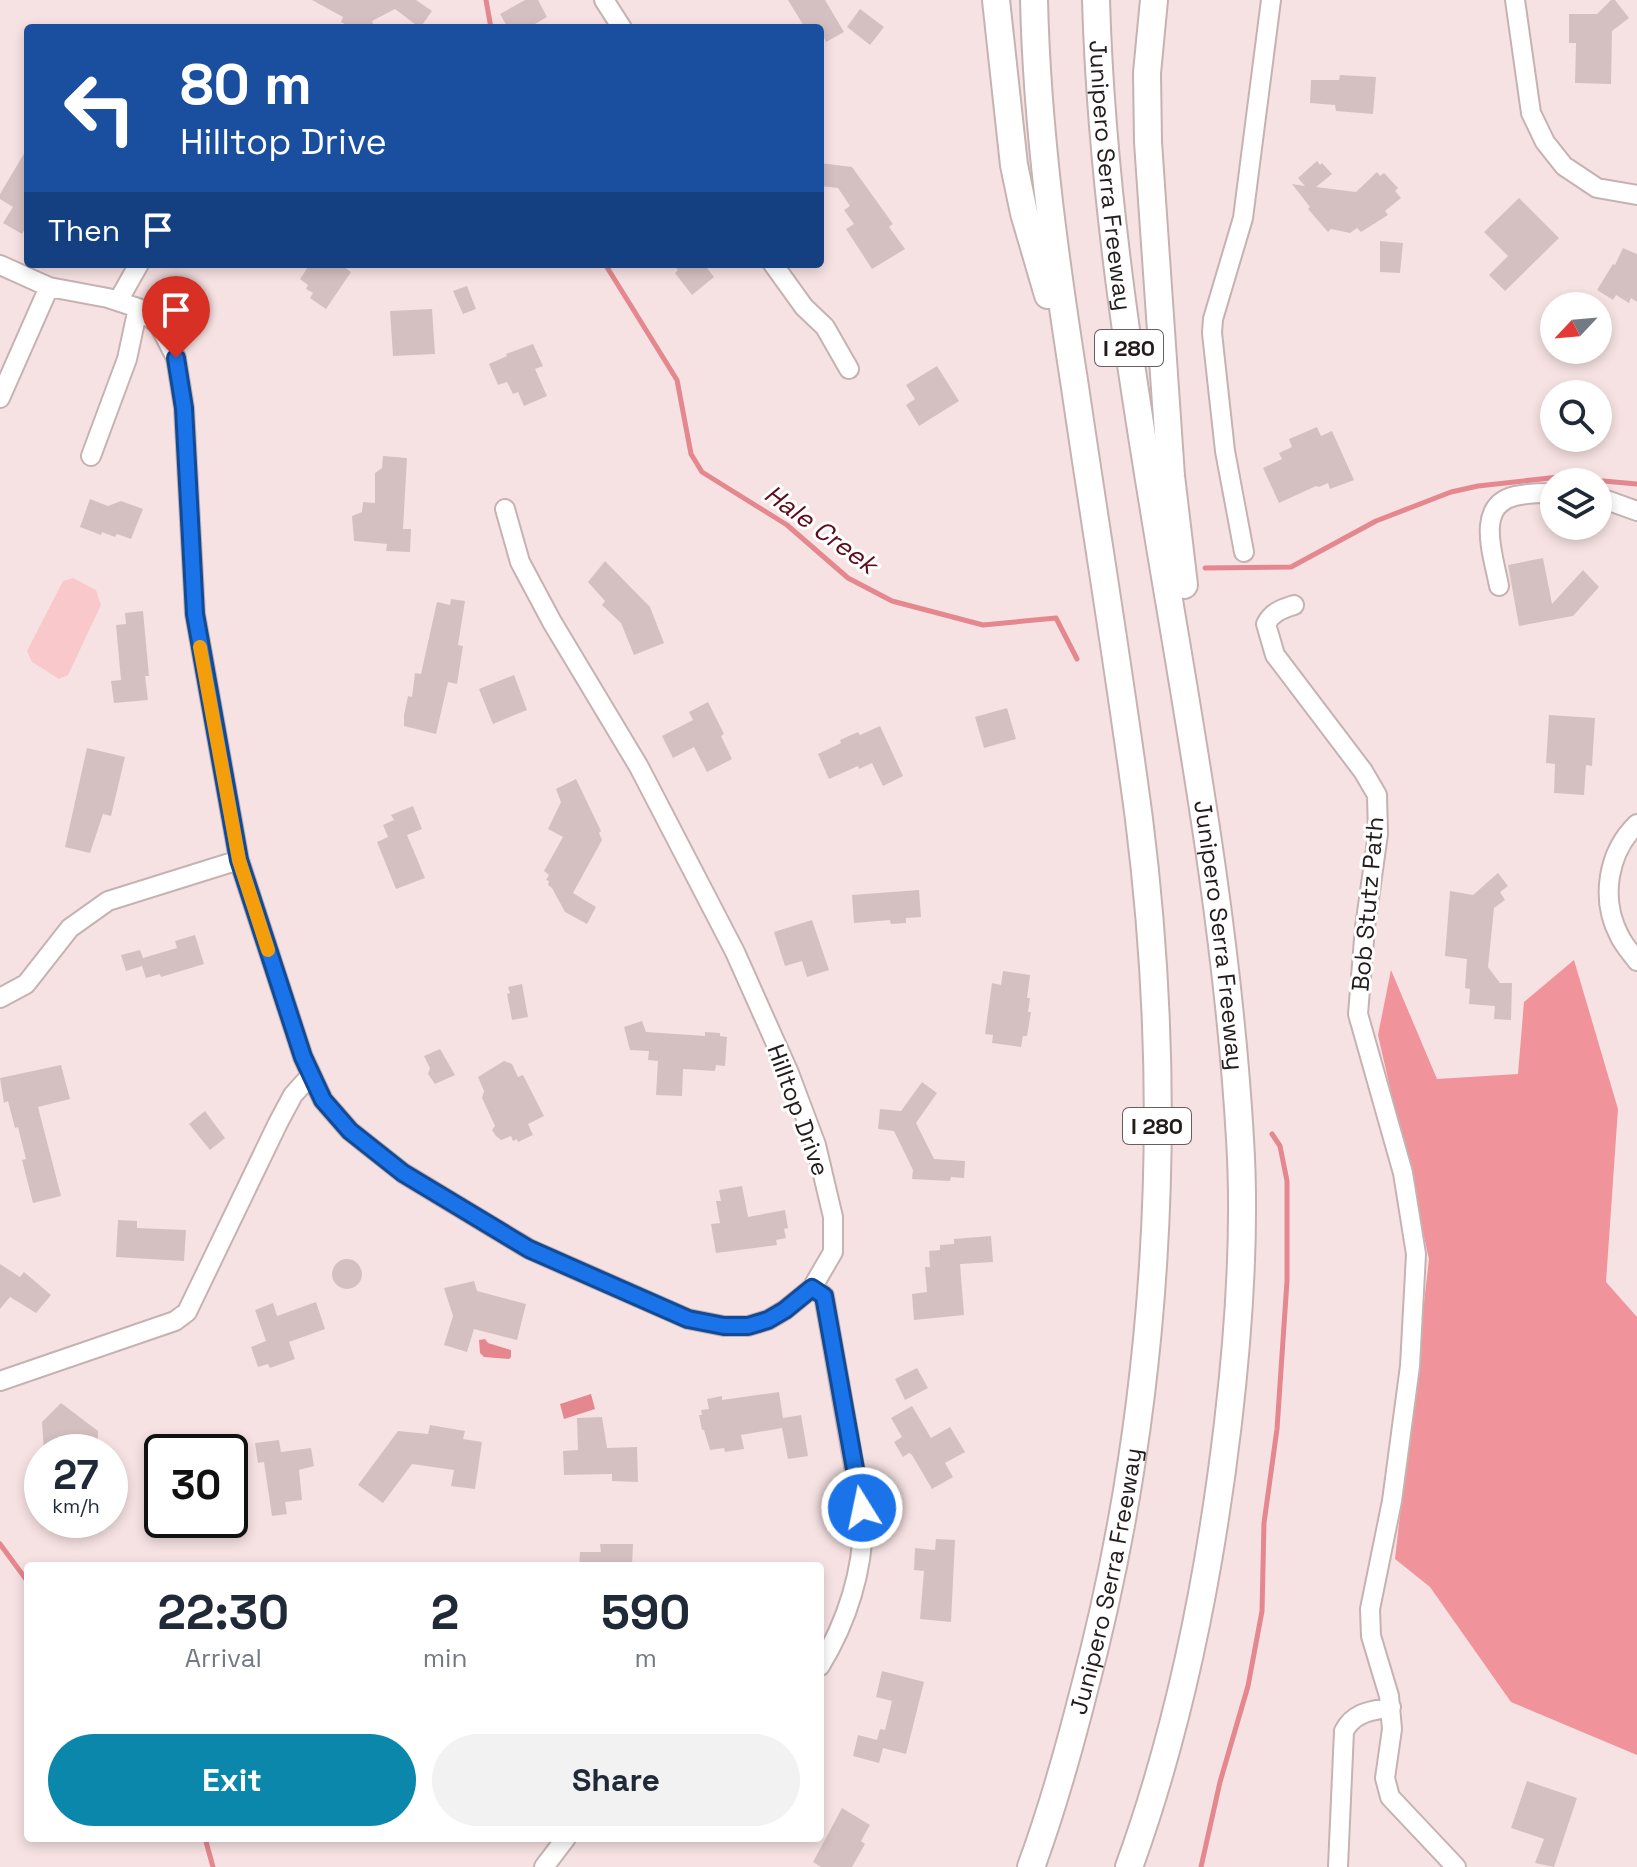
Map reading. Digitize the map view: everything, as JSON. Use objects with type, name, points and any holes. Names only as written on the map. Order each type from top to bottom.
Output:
[{"type":"highway","points":[[996,0],[1005,95],[1019,189],[1073,377]]},
{"type":"highway","name":"Junipero Serra Freeway","points":[[1031,1867],[1054,1804],[1106,1606],[1128,1496],[1144,1384],[1154,1273],[1157,1048],[1151,933],[1124,714],[1073,377],[1043,147],[1034,0]]},
{"type":"highway","name":"Junipero Serra Freeway","points":[[1096,0],[1102,139],[1111,218],[1136,394],[1187,693],[1231,1019],[1241,1143],[1241,1255],[1233,1374],[1203,1601],[1175,1716],[1129,1867]]},
{"type":"highway","points":[[1154,0],[1147,73],[1148,142],[1171,476],[1183,569],[1187,693]]},
{"type":"street","points":[[604,0],[619,24]]},
{"type":"street","points":[[1244,552],[1225,451],[1212,333],[1213,319],[1243,218],[1271,0]]},
{"type":"street","points":[[1515,0],[1531,113],[1545,142],[1564,166],[1597,188],[1637,195]]},
{"type":"street","name":"Hilltop Drive","points":[[0,265],[49,287],[138,308],[159,325],[176,358],[184,408],[195,614],[239,860],[303,1057],[323,1100],[350,1131],[403,1173],[529,1249],[688,1319],[724,1326],[748,1326],[768,1320],[812,1288],[833,1252],[833,1217],[816,1145],[789,1073],[735,952],[639,767],[552,622],[520,562],[505,509]]},
{"type":"street","points":[[118,301],[137,268]]},
{"type":"street","points":[[776,268],[804,307],[825,327],[849,369]]},
{"type":"street","points":[[0,398],[49,287]]},
{"type":"street","points":[[91,456],[127,359],[138,308]]},
{"type":"street","points":[[1499,586],[1489,535],[1489,522],[1495,508],[1504,499],[1540,494]]},
{"type":"street","points":[[1612,502],[1637,511]]},
{"type":"street","name":"Bob Stutz Path","points":[[1294,605],[1280,609],[1269,617],[1266,624],[1275,655],[1363,771],[1377,795],[1378,834],[1365,927],[1358,1014],[1403,1173],[1416,1254],[1410,1366],[1392,1501],[1370,1609],[1371,1636],[1383,1669],[1391,1707]]},
{"type":"street","points":[[1637,824],[1625,835],[1609,871],[1609,906],[1618,933],[1637,961]]},
{"type":"street","points":[[0,998],[26,984],[70,928],[108,901],[239,860]]},
{"type":"street","points":[[0,1381],[173,1322],[187,1312],[278,1123],[293,1095],[311,1075]]},
{"type":"street","points":[[812,1288],[824,1296],[863,1517],[863,1550],[849,1604],[824,1660]]},
{"type":"street","points":[[1338,1867],[1344,1731],[1349,1721],[1360,1714],[1391,1707],[1392,1729],[1385,1778],[1390,1797],[1456,1867]]},
{"type":"street","points":[[544,1867],[563,1842]]},
{"type":"shaded area","points":[[73,578],[96,590],[101,605],[68,675],[59,679],[32,662],[27,651],[63,581]]},
{"type":"shaded area","points":[[1574,960],[1618,1109],[1606,1282],[1637,1317],[1637,1755],[1511,1702],[1430,1587],[1395,1559],[1429,1259],[1378,1035],[1391,970],[1437,1079],[1518,1074],[1524,1002]]},
{"type":"shaded area","points":[[485,1339],[488,1343],[511,1350],[511,1357],[484,1357],[480,1353],[479,1340]]},
{"type":"shaded area","points":[[591,1394],[595,1409],[564,1419],[560,1404]]},
{"type":"building","points":[[312,0],[416,0],[432,11],[423,24],[415,24],[395,9],[372,21],[373,24],[345,24],[341,22],[343,17]]},
{"type":"building","points":[[525,0],[538,0],[547,17],[535,24],[506,24],[500,14]]},
{"type":"building","points":[[788,0],[825,0],[844,32],[826,42],[824,24],[803,24]]},
{"type":"building","points":[[1611,0],[1615,0],[1629,18],[1612,31],[1611,84],[1575,83],[1576,43],[1569,43],[1569,14],[1597,14]]},
{"type":"building","points":[[860,9],[884,27],[870,45],[847,27]]},
{"type":"building","points":[[1340,75],[1376,77],[1373,114],[1336,111],[1335,105],[1310,103],[1311,80],[1339,80]]},
{"type":"building","points":[[24,154],[22,234],[3,223],[13,207],[0,199]]},
{"type":"building","points":[[1317,161],[1332,174],[1316,187],[1356,192],[1377,172],[1380,176],[1384,173],[1398,188],[1395,191],[1401,198],[1385,211],[1388,215],[1361,232],[1357,228],[1350,233],[1331,229],[1328,232],[1292,184],[1305,186],[1298,178]]},
{"type":"building","points":[[824,164],[852,167],[893,224],[889,227],[905,249],[872,269],[846,229],[854,224],[844,210],[850,206],[838,188],[824,186]]},
{"type":"building","points":[[1519,198],[1559,238],[1505,291],[1489,275],[1508,256],[1484,232]]},
{"type":"building","points":[[1380,241],[1403,243],[1400,273],[1380,272]]},
{"type":"building","points":[[1623,248],[1637,254],[1637,302],[1631,298],[1629,303],[1616,295],[1613,300],[1612,292],[1597,290]]},
{"type":"building","points":[[307,268],[346,268],[351,272],[326,309],[310,298],[313,293],[306,289],[308,285],[300,279]]},
{"type":"building","points":[[676,268],[707,268],[714,277],[692,295],[675,273]]},
{"type":"building","points":[[467,286],[476,309],[463,314],[453,291]]},
{"type":"building","points":[[432,309],[435,354],[393,356],[390,311]]},
{"type":"building","points":[[533,344],[543,366],[535,369],[547,396],[524,406],[518,392],[513,394],[507,382],[498,385],[489,364]]},
{"type":"building","points":[[937,366],[959,401],[919,426],[906,405],[915,399],[906,385]]},
{"type":"building","points":[[1317,427],[1321,436],[1332,431],[1354,480],[1330,489],[1328,483],[1316,486],[1279,503],[1263,468],[1282,459],[1279,453],[1292,447],[1289,439]]},
{"type":"building","points":[[383,456],[407,458],[403,529],[411,529],[410,552],[386,551],[387,544],[354,541],[352,516],[362,512],[363,502],[375,503],[375,473],[382,468]]},
{"type":"building","points":[[90,499],[108,506],[121,501],[143,509],[131,539],[102,532],[101,535],[80,527]]},
{"type":"building","points":[[1543,558],[1552,604],[1583,570],[1599,587],[1573,616],[1519,626],[1508,565]]},
{"type":"building","points":[[605,561],[650,607],[664,643],[634,655],[621,623],[602,605],[605,601],[588,582]]},
{"type":"building","points":[[451,599],[465,601],[458,645],[463,646],[457,684],[448,682],[436,734],[404,726],[404,715],[408,696],[412,697],[415,673],[421,674],[437,602],[450,605]]},
{"type":"building","points":[[143,611],[148,700],[114,703],[111,681],[121,680],[116,625],[126,624],[125,613]]},
{"type":"building","points":[[514,675],[527,710],[493,724],[479,689]]},
{"type":"building","points":[[708,702],[732,759],[707,772],[694,747],[673,758],[662,736],[693,720],[689,712]]},
{"type":"building","points":[[1007,708],[1016,739],[984,748],[975,717]]},
{"type":"building","points":[[1549,715],[1595,718],[1592,766],[1586,765],[1584,795],[1554,793],[1555,764],[1546,763]]},
{"type":"building","points":[[880,726],[903,776],[883,786],[872,763],[829,779],[818,754],[841,743],[840,740]]},
{"type":"building","points":[[87,748],[125,757],[111,816],[103,814],[90,853],[65,847]]},
{"type":"building","points":[[576,779],[601,831],[602,840],[573,893],[596,907],[587,924],[565,912],[548,885],[549,881],[546,880],[549,875],[544,871],[563,837],[548,829],[561,802],[556,789]]},
{"type":"building","points":[[413,806],[422,829],[407,835],[425,878],[396,889],[377,842],[388,837],[383,825],[394,820],[391,815]]},
{"type":"building","points":[[1498,873],[1508,886],[1500,892],[1505,900],[1494,908],[1488,967],[1500,983],[1512,983],[1511,1020],[1494,1019],[1495,1006],[1469,1004],[1470,989],[1465,988],[1467,959],[1445,956],[1450,891],[1473,895]]},
{"type":"building","points":[[919,890],[921,917],[906,918],[906,923],[891,924],[890,920],[854,923],[852,895]]},
{"type":"building","points":[[812,920],[829,970],[807,977],[802,961],[785,966],[774,932]]},
{"type":"building","points":[[195,935],[204,964],[161,977],[160,974],[146,978],[142,966],[126,971],[121,955],[140,950],[143,958],[177,948],[175,941]]},
{"type":"building","points":[[1003,971],[1030,975],[1027,998],[1030,998],[1028,1012],[1031,1012],[1027,1036],[1023,1036],[1021,1047],[992,1043],[993,1035],[985,1034],[992,983],[1001,985]]},
{"type":"building","points":[[522,984],[528,1017],[512,1020],[508,987]]},
{"type":"building","points":[[642,1021],[646,1032],[705,1036],[705,1032],[720,1033],[720,1036],[727,1037],[725,1066],[716,1065],[715,1071],[683,1069],[682,1096],[656,1095],[658,1061],[648,1060],[649,1051],[630,1050],[624,1027]]},
{"type":"building","points":[[440,1049],[455,1075],[435,1084],[428,1074],[430,1068],[424,1056]]},
{"type":"building","points":[[504,1061],[512,1064],[518,1077],[523,1075],[544,1116],[528,1124],[533,1135],[518,1142],[517,1139],[513,1141],[511,1136],[501,1140],[492,1130],[495,1126],[482,1098],[484,1091],[478,1077]]},
{"type":"building","points":[[61,1065],[70,1099],[38,1107],[61,1196],[33,1203],[22,1160],[26,1159],[18,1127],[15,1128],[8,1101],[4,1103],[0,1078]]},
{"type":"building","points":[[922,1082],[937,1093],[916,1123],[934,1159],[965,1161],[964,1178],[951,1177],[950,1181],[912,1179],[913,1170],[894,1131],[878,1129],[880,1109],[901,1111]]},
{"type":"building","points":[[205,1111],[225,1138],[210,1150],[189,1124]]},
{"type":"building","points":[[742,1186],[748,1217],[785,1210],[786,1238],[776,1240],[777,1245],[716,1253],[711,1224],[720,1223],[716,1201],[721,1201],[719,1190]]},
{"type":"building","points":[[118,1220],[137,1221],[137,1228],[186,1230],[184,1261],[116,1257]]},
{"type":"building","points":[[991,1236],[993,1262],[960,1264],[964,1315],[914,1320],[912,1294],[927,1292],[925,1267],[930,1267],[929,1251],[940,1250],[940,1245],[954,1244],[954,1239]]},
{"type":"building","points":[[347,1259],[353,1260],[361,1268],[361,1280],[353,1288],[347,1289],[341,1288],[333,1280],[332,1274],[333,1268],[341,1260]]},
{"type":"building","points":[[0,1264],[20,1277],[24,1272],[51,1295],[36,1313],[10,1297],[0,1309]]},
{"type":"building","points":[[474,1281],[477,1291],[526,1304],[517,1340],[474,1329],[467,1352],[444,1345],[453,1316],[444,1288]]},
{"type":"building","points":[[316,1302],[325,1329],[289,1342],[295,1359],[270,1368],[268,1364],[258,1367],[251,1347],[266,1341],[255,1310],[273,1303],[277,1316]]},
{"type":"building","points":[[917,1368],[928,1388],[905,1400],[895,1379]]},
{"type":"building","points":[[779,1392],[783,1418],[801,1415],[808,1456],[788,1459],[782,1428],[741,1435],[744,1449],[725,1452],[724,1448],[710,1450],[699,1415],[702,1415],[701,1410],[709,1409],[707,1399],[722,1396],[722,1400]]},
{"type":"building","points":[[61,1403],[98,1434],[43,1434],[42,1422]]},
{"type":"building","points":[[912,1406],[931,1438],[950,1427],[965,1452],[945,1463],[953,1477],[932,1489],[912,1455],[909,1453],[903,1457],[894,1442],[902,1437],[891,1418]]},
{"type":"building","points":[[602,1417],[607,1448],[637,1447],[638,1482],[612,1481],[612,1474],[564,1475],[563,1451],[578,1450],[577,1418]]},
{"type":"building","points":[[430,1425],[465,1431],[463,1439],[482,1442],[475,1489],[451,1486],[454,1470],[412,1464],[383,1503],[358,1485],[398,1431],[428,1434]]},
{"type":"building","points":[[279,1440],[281,1452],[311,1448],[314,1466],[299,1470],[302,1500],[285,1502],[287,1514],[272,1516],[264,1462],[258,1463],[255,1443]]},
{"type":"building","points":[[936,1539],[955,1540],[951,1622],[920,1619],[924,1571],[914,1570],[915,1548],[935,1550]]},
{"type":"building","points":[[600,1544],[633,1544],[632,1562],[579,1562],[580,1552],[601,1552]]},
{"type":"building","points":[[882,1671],[924,1682],[906,1754],[883,1748],[879,1763],[853,1756],[858,1735],[877,1740],[880,1729],[885,1730],[892,1701],[876,1697]]},
{"type":"building","points":[[1527,1781],[1577,1798],[1554,1867],[1535,1863],[1544,1839],[1511,1828]]},
{"type":"building","points":[[842,1808],[870,1825],[861,1841],[865,1844],[852,1867],[821,1867],[813,1862]]},
{"type":"waterway","name":"Hale Creek","points":[[486,0],[490,24]]},
{"type":"waterway","name":"Hale Creek","points":[[607,268],[677,380],[691,454],[702,472],[787,525],[848,578],[892,601],[983,625],[1056,618],[1077,659]]},
{"type":"waterway","name":"Hale Creek","points":[[1205,568],[1291,567],[1376,521],[1451,492],[1478,486],[1559,477],[1637,484]]},
{"type":"waterway","points":[[1201,1867],[1220,1782],[1248,1686],[1262,1611],[1264,1523],[1277,1429],[1287,1281],[1287,1181],[1280,1146],[1272,1134]]},
{"type":"waterway","points":[[0,1544],[24,1577]]},
{"type":"waterway","points":[[206,1842],[213,1867]]},
{"type":"slow traffic","points":[[200,647],[239,860],[268,950]]},
{"type":"route","points":[[176,358],[184,408],[195,614],[239,860],[303,1057],[323,1100],[350,1131],[384,1160],[529,1249],[688,1319],[724,1326],[748,1326],[768,1320],[785,1310],[812,1288],[824,1296],[862,1508]]}]
